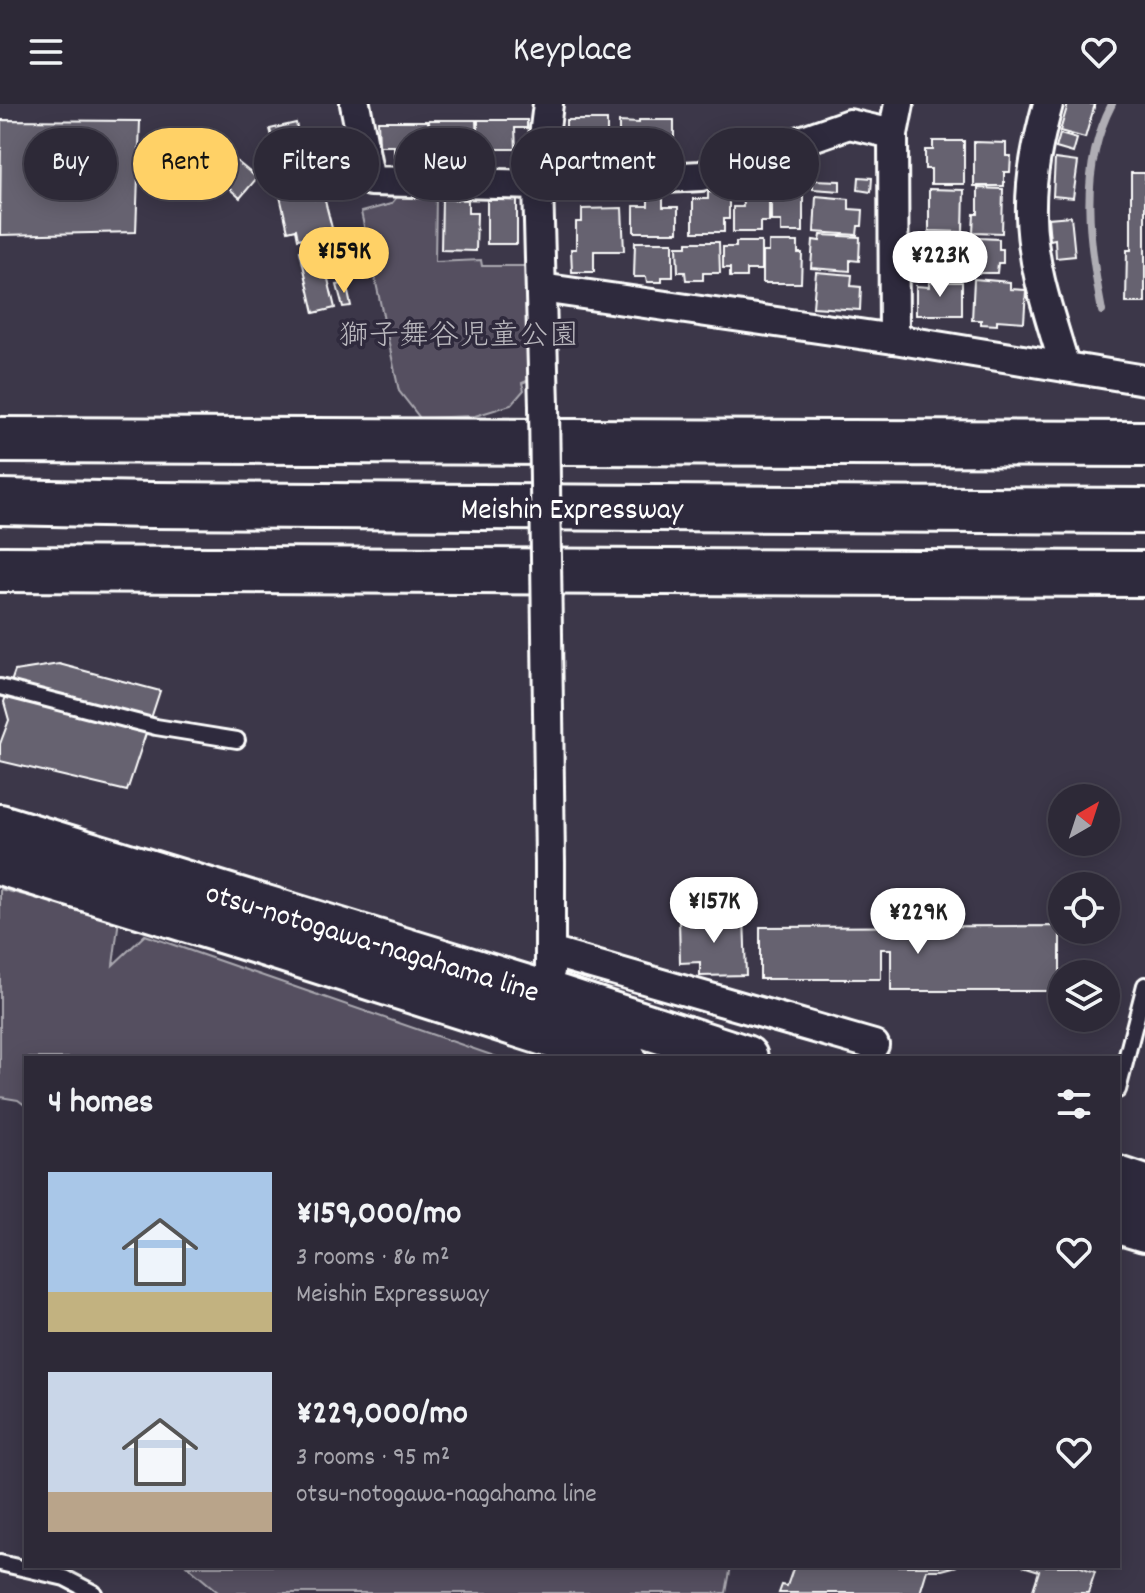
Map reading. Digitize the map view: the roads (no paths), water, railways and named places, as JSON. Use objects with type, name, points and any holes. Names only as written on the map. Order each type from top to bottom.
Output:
[{"type":"main road","points":[[0,440],[1145,444]]},
{"type":"main road","name":"Meishin Expressway","points":[[0,502],[1145,511]]},
{"type":"main road","name":"Meishin Expressway","points":[[0,569],[1145,574]]},
{"type":"main road","name":"otsu-notogawa-nagahama line","points":[[0,827],[546,1013],[620,1056]]},
{"type":"main road","name":"otsu-notogawa-nagahama line","points":[[0,862],[546,1013],[736,1056]]},
{"type":"main road","points":[[1120,1180],[1145,1188]]},
{"type":"main road","points":[[1120,1222],[1145,1229]]},
{"type":"street","points":[[355,104],[370,181],[511,184]]},
{"type":"street","points":[[545,128],[548,104]]},
{"type":"street","points":[[894,339],[893,134],[899,104]]},
{"type":"street","points":[[1048,104],[1032,180],[1031,215],[1042,290],[1065,367]]},
{"type":"street","points":[[684,177],[701,176],[849,124],[893,134]]},
{"type":"street","points":[[538,200],[550,863],[546,1013]]},
{"type":"street","points":[[541,288],[894,339],[1145,380]]},
{"type":"street","points":[[550,952],[874,1045]]},
{"type":"lane","points":[[0,687],[156,727],[237,740]]},
{"type":"lane","points":[[1120,1082],[1145,985]]},
{"type":"lane","points":[[0,1563],[65,1578],[94,1593]]},
{"type":"waterway","points":[[1102,311],[1090,233],[1090,180],[1101,129],[1112,104]]},
{"type":"park label","name":"獅子舞谷児童公園","points":[[459,334]]}]
